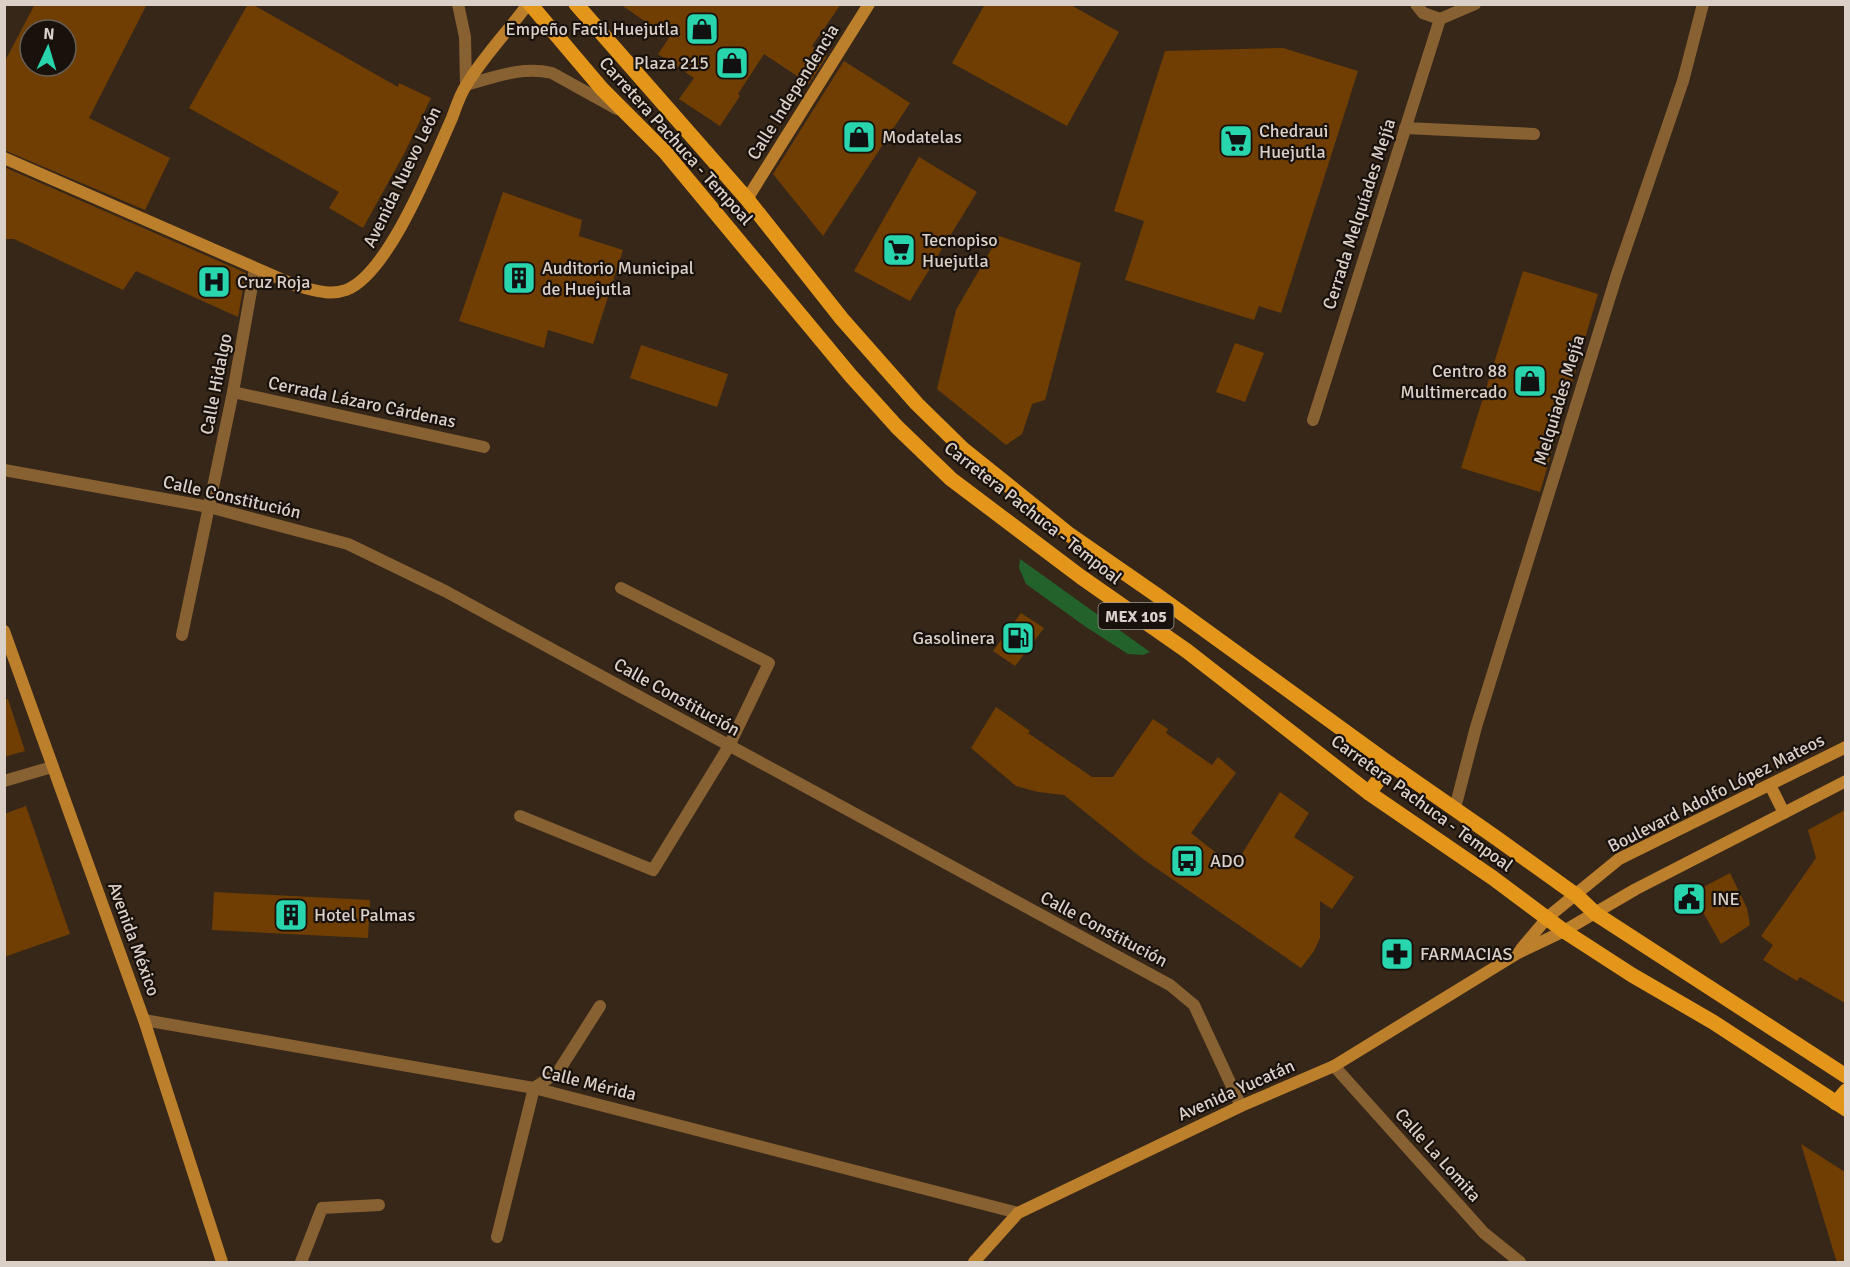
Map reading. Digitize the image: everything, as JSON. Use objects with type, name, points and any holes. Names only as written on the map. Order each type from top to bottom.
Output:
[{"type":"main road","name":"Carretera Pachuca - Tempoal","points":[[529,4],[602,90],[664,153],[881,410],[951,479],[1081,577],[1187,651],[1369,793],[1548,917],[1564,931],[1632,975],[1842,1101]]},
{"type":"main road","name":"Carretera Pachuca - Tempoal","points":[[576,4],[747,199],[842,319],[917,404],[963,449],[1055,524],[1455,808],[1576,896],[1596,914],[1845,1076]]},
{"type":"main road","points":[[1369,793],[1390,764]]},
{"type":"street","points":[[458,4],[465,36],[466,85],[522,70],[543,71],[552,73],[626,114]]},
{"type":"street","name":"Avenida Nuevo León","points":[[4,158],[297,286],[328,294],[344,291],[366,278],[382,259],[421,187],[466,85],[529,4]]},
{"type":"street","name":"Calle Independencia","points":[[747,199],[869,4]]},
{"type":"street","points":[[1420,9],[1440,19],[1475,4]]},
{"type":"street","name":"Melquiades Mejía","points":[[1455,808],[1476,728],[1617,274],[1683,81],[1703,4]]},
{"type":"street","name":"Cerrada Melquíades Mejía","points":[[1313,420],[1440,19]]},
{"type":"street","points":[[1405,128],[1534,134]]},
{"type":"street","name":"Calle Hidalgo","points":[[182,635],[233,392],[255,269]]},
{"type":"street","name":"Cerrada Lázaro Cárdenas","points":[[233,392],[484,447]]},
{"type":"street","name":"Calle Constitución","points":[[4,470],[209,507],[348,544],[446,591],[1170,985],[1194,1005],[1241,1106]]},
{"type":"street","points":[[520,816],[653,870],[729,746],[769,663],[621,588]]},
{"type":"street","name":"Avenida México","points":[[4,631],[144,1020],[222,1263]]},
{"type":"street","name":"Boulevard Adolfo López Mateos","points":[[1548,917],[1619,859],[1845,747]]},
{"type":"street","points":[[4,781],[52,767]]},
{"type":"street","points":[[1564,931],[1636,890],[1845,781]]},
{"type":"street","points":[[1770,784],[1784,813]]},
{"type":"street","name":"Avenida Yucatán","points":[[1518,953],[1548,917]]},
{"type":"street","name":"Avenida Yucatán","points":[[974,1263],[1018,1213],[1241,1106],[1334,1066],[1518,953],[1564,931]]},
{"type":"street","points":[[497,1237],[534,1088],[558,1072],[600,1006]]},
{"type":"street","name":"Calle Mérida","points":[[144,1020],[534,1088],[1018,1213]]},
{"type":"street","name":"Calle La Lomita","points":[[1334,1066],[1484,1233],[1520,1263]]},
{"type":"street","points":[[301,1263],[322,1208],[379,1205]]},
{"type":"green space","points":[[1020,559],[1150,652],[1143,655],[1128,654],[1086,627],[1026,584],[1019,568]]},
{"type":"building","points":[[35,4],[147,4],[89,118],[170,158],[145,210],[4,150],[4,63],[18,36],[18,78],[78,78],[78,18],[28,18]]},
{"type":"building","points":[[248,4],[252,4],[398,87],[399,83],[431,98],[405,152],[363,228],[329,208],[339,192],[189,108]]},
{"type":"building","points":[[620,4],[841,4],[812,46],[827,56],[809,84],[764,54],[720,126],[679,99],[694,78],[658,54],[669,38]]},
{"type":"building","points":[[985,4],[1069,4],[1119,32],[1067,126],[952,63]]},
{"type":"building","name":"Chedraui Huejutla","points":[[1283,48],[1358,71],[1281,313],[1259,306],[1254,320],[1125,280],[1144,221],[1114,211],[1165,51]]},
{"type":"building","points":[[844,61],[910,103],[823,236],[773,174]]},
{"type":"building","points":[[919,157],[977,192],[910,301],[854,271]]},
{"type":"building","points":[[4,167],[246,273],[238,317],[136,271],[123,290],[14,239],[4,239]]},
{"type":"building","name":"Auditorio Municipal de Huejutla","points":[[503,192],[582,220],[579,236],[623,250],[593,344],[548,330],[544,348],[459,321]]},
{"type":"building","points":[[999,236],[1081,263],[1045,400],[1032,404],[1022,434],[1006,445],[937,389],[956,310]]},
{"type":"building","name":"Centro 88 Multimercado","points":[[1523,271],[1598,294],[1540,492],[1461,468]]},
{"type":"building","points":[[1235,343],[1264,353],[1245,402],[1216,392]]},
{"type":"building","points":[[641,345],[728,374],[717,407],[630,378]]},
{"type":"building","points":[[1021,613],[1044,628],[1015,666],[993,651]]},
{"type":"building","points":[[8,699],[25,751],[4,757],[4,700]]},
{"type":"building","points":[[996,707],[1030,731],[1028,733],[1092,777],[1113,777],[1153,719],[1168,729],[1166,733],[1212,765],[1218,757],[1236,773],[1191,833],[1234,867],[1280,792],[1309,813],[1294,837],[1354,877],[1332,909],[1320,901],[1320,938],[1314,951],[1301,968],[1143,859],[1064,795],[1038,792],[1016,786],[971,748]]},
{"type":"building","points":[[26,806],[70,934],[4,957],[4,814]]},
{"type":"building","points":[[1845,810],[1845,1003],[1800,977],[1797,981],[1763,960],[1773,945],[1761,936],[1816,858],[1808,830]]},
{"type":"building","points":[[1730,873],[1747,908],[1750,925],[1721,944],[1692,893]]},
{"type":"building","name":"Hotel Palmas","points":[[214,892],[370,900],[368,938],[212,930]]},
{"type":"building","points":[[1801,1144],[1845,1172],[1845,1263],[1837,1263]]},
{"type":"place","name":"Empeño Facil Huejutla","points":[[702,29]]},
{"type":"place","name":"Plaza 215","points":[[732,63]]},
{"type":"place","name":"Modatelas","points":[[859,137]]},
{"type":"place","name":"Chedraui Huejutla","points":[[1236,141]]},
{"type":"place","name":"Tecnopiso Huejutla","points":[[899,250]]},
{"type":"place","name":"Auditorio Municipal de Huejutla","points":[[519,278]]},
{"type":"place","name":"Cruz Roja","points":[[214,282]]},
{"type":"place","name":"Centro 88 Multimercado","points":[[1530,381]]},
{"type":"place","name":"Gasolinera","points":[[1018,638]]},
{"type":"place","name":"ADO","points":[[1187,861]]},
{"type":"place","name":"INE","points":[[1689,899]]},
{"type":"place","name":"Hotel Palmas","points":[[291,915]]},
{"type":"place","name":"FARMACIAS","points":[[1397,954]]}]
